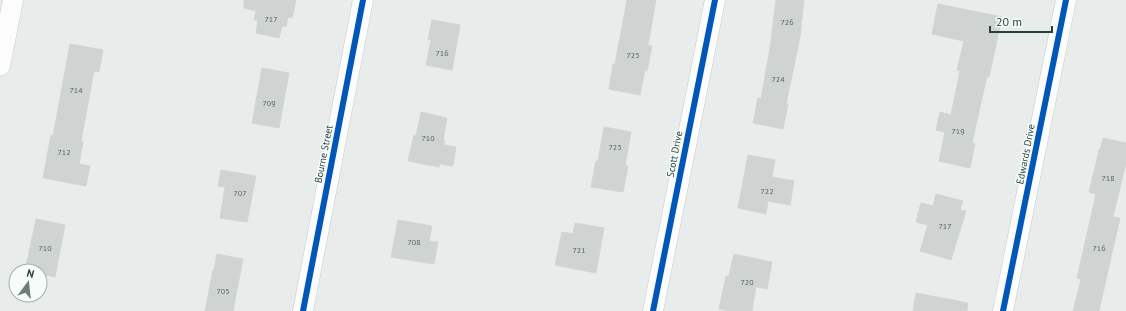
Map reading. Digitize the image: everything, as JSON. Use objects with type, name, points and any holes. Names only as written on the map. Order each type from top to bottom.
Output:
[{"type":"street","points":[[0,66],[13,0]]},
{"type":"street","name":"Bourne Street","points":[[303,311],[364,0]]},
{"type":"street","name":"Scott Drive","points":[[653,311],[715,0]]},
{"type":"street","name":"Edwards Drive","points":[[1003,311],[1066,0]]},
{"type":"building","points":[[244,0],[296,0],[292,18],[288,17],[286,27],[282,26],[279,38],[256,33],[258,20],[254,20],[256,11],[244,8]]},
{"type":"building","points":[[627,0],[656,0],[648,45],[652,46],[640,95],[609,89]]},
{"type":"building","points":[[776,0],[804,0],[800,37],[786,104],[788,104],[783,129],[753,123],[758,98],[761,99],[770,48]]},
{"type":"building","points":[[938,4],[1002,17],[989,77],[987,76],[972,143],[975,144],[970,168],[939,161],[945,132],[936,130],[940,112],[951,115],[960,71],[957,70],[964,41],[932,34]]},
{"type":"building","points":[[432,20],[460,25],[452,70],[426,65],[431,40],[428,40]]},
{"type":"building","points":[[70,44],[103,50],[99,72],[94,71],[81,141],[83,142],[79,164],[90,166],[86,186],[43,178],[51,135],[53,136]]},
{"type":"building","points":[[262,68],[289,73],[279,128],[252,123]]},
{"type":"building","points":[[421,112],[447,118],[443,140],[445,141],[444,145],[456,147],[453,166],[440,164],[439,167],[408,161],[414,135],[416,136]]},
{"type":"building","points":[[604,127],[631,132],[625,166],[628,166],[623,192],[591,187],[596,161],[598,161]]},
{"type":"building","points":[[1103,138],[1126,143],[1126,163],[1113,217],[1120,218],[1099,311],[1073,311],[1081,279],[1077,278],[1096,194],[1089,192]]},
{"type":"building","points":[[748,155],[775,160],[772,177],[794,181],[790,205],[768,201],[766,214],[738,208]]},
{"type":"building","points":[[221,170],[256,176],[247,222],[220,218],[225,187],[218,186]]},
{"type":"building","points":[[936,194],[963,201],[960,210],[966,211],[951,260],[920,251],[928,225],[916,222],[921,203],[933,206]]},
{"type":"building","points":[[36,219],[65,225],[55,277],[48,276],[48,263],[27,263]]},
{"type":"building","points":[[398,220],[432,226],[429,241],[438,242],[434,264],[391,257]]},
{"type":"building","points":[[575,223],[604,228],[596,273],[555,265],[562,232],[573,234]]},
{"type":"building","points":[[217,254],[243,259],[233,311],[205,311]]},
{"type":"building","points":[[734,254],[772,262],[767,289],[756,287],[752,311],[730,311],[719,309],[726,276],[729,276]]},
{"type":"building","points":[[916,293],[968,303],[967,311],[913,311]]},
{"type":"cycle path","points":[[303,311],[363,0]]},
{"type":"cycle path","points":[[653,311],[715,0]]},
{"type":"cycle path","points":[[1003,311],[1066,0]]}]
